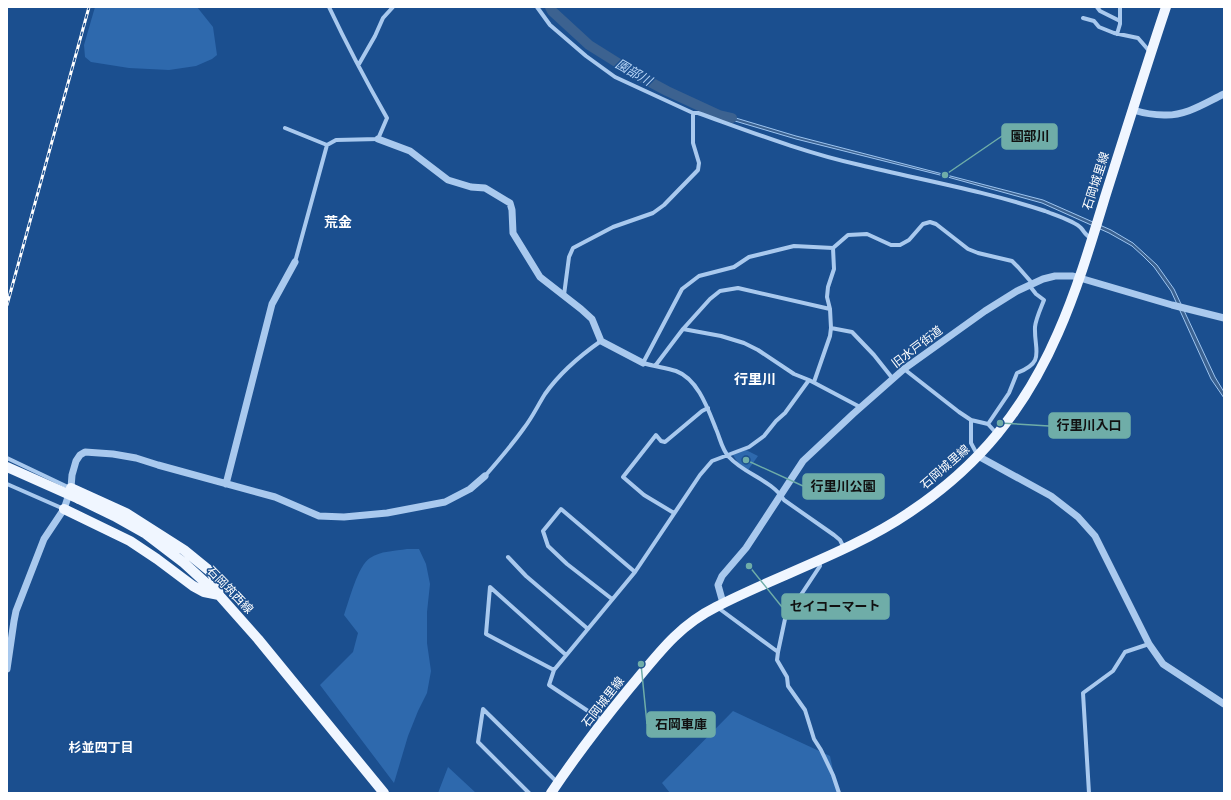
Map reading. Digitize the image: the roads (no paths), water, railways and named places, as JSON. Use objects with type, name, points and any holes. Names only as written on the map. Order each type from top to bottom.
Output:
[{"type":"main road","name":"石岡城里線","points":[[551,793],[603,721],[666,644],[691,622],[720,605],[819,560],[882,529],[916,508],[948,484],[978,456],[998,434],[1026,394],[1042,367],[1058,334],[1100,214],[1166,7]]},
{"type":"main road","name":"石岡筑西線","points":[[7,467],[114,516],[146,534],[184,563],[219,595],[258,639],[384,793]]},
{"type":"main road","points":[[64,509],[130,541],[193,586],[204,592],[219,595],[216,581],[211,572],[184,550],[126,513],[71,488]]},
{"type":"street","points":[[329,7],[386,118],[378,139]]},
{"type":"street","points":[[359,64],[375,36],[383,18],[393,7]]},
{"type":"street","points":[[537,7],[550,25],[586,56],[615,77],[693,113],[698,113],[835,159],[938,182],[1046,211],[1074,223],[1081,228],[1087,236],[1093,235]]},
{"type":"street","points":[[1097,7],[1100,11],[1120,21]]},
{"type":"street","points":[[1117,34],[1120,21],[1120,7]]},
{"type":"street","points":[[1082,18],[1094,21],[1099,27],[1117,34],[1138,38],[1151,53]]},
{"type":"street","points":[[1133,110],[1157,115],[1172,115],[1186,112],[1224,94]]},
{"type":"street","points":[[564,296],[569,257],[573,248],[612,227],[653,213],[664,205],[698,170],[699,163],[693,143],[693,113]]},
{"type":"street","points":[[285,128],[327,145]]},
{"type":"street","points":[[226,484],[272,304],[295,262],[327,145],[336,140],[378,139],[410,151],[448,180],[471,187],[485,188],[510,202],[512,210],[513,233],[540,277],[592,319],[601,341],[643,364],[677,371],[690,381],[702,395],[727,455],[734,463],[781,494],[784,500],[840,540],[844,548]]},
{"type":"street","points":[[643,364],[682,289],[699,276],[734,266],[749,257],[794,246],[833,248],[848,235],[866,234],[891,245],[900,244],[909,240],[924,224],[930,222],[936,224],[968,249],[978,253],[1012,261],[1018,267],[1036,294],[1044,300],[1035,326],[1036,360],[1025,370],[1017,373],[1009,393],[988,424]]},
{"type":"street","points":[[603,721],[549,685],[554,670],[635,572],[700,475],[712,461],[749,447],[764,436],[812,381],[830,336],[830,309],[827,297],[828,287],[834,269],[833,248]]},
{"type":"street","name":"旧水戸街道","points":[[720,605],[718,585],[722,576],[746,548],[803,461],[860,407],[904,369],[985,311],[1030,284],[1055,276],[1067,275],[1079,277],[1172,305],[1224,318]]},
{"type":"street","points":[[655,366],[710,299],[725,289],[738,288],[830,309]]},
{"type":"street","points":[[831,328],[852,332],[874,355],[893,379]]},
{"type":"street","points":[[683,330],[722,336],[744,343],[758,350],[794,374],[812,381],[860,407]]},
{"type":"street","points":[[7,669],[16,611],[44,539],[64,509],[71,488],[72,475],[76,461],[80,455],[90,452],[136,458],[275,497],[319,516],[344,517],[386,513],[445,502],[470,489],[500,460],[525,427],[546,393],[562,375],[601,341]]},
{"type":"street","points":[[904,369],[959,412],[971,420],[988,424],[998,434]]},
{"type":"street","points":[[674,513],[644,495],[623,477],[656,435],[661,441],[665,442],[702,411],[708,408]]},
{"type":"street","points":[[971,420],[971,443],[978,456],[1051,496],[1078,516],[1095,536],[1149,644],[1163,664],[1224,704]]},
{"type":"street","points":[[7,458],[71,488]]},
{"type":"street","points":[[7,484],[64,509]]},
{"type":"street","points":[[612,599],[567,564],[548,546],[543,531],[548,525],[561,510],[635,572]]},
{"type":"street","points":[[508,557],[526,576],[588,628]]},
{"type":"street","points":[[819,560],[820,566],[785,619],[777,660],[787,677],[788,686],[805,710],[814,739],[833,775],[839,793]]},
{"type":"street","points":[[554,670],[486,634],[490,587],[566,655]]},
{"type":"street","points":[[720,605],[778,652]]},
{"type":"street","points":[[1088,793],[1083,693],[1113,671],[1124,652],[1149,644]]},
{"type":"street","points":[[529,793],[478,742],[483,709],[558,783]]},
{"type":"waterway","name":"園部川","points":[[550,7],[552,11],[589,45],[637,75],[667,91],[719,115],[732,118]]},
{"type":"railway","points":[[7,305],[89,7]]},
{"type":"place","name":"園部川","points":[[945,175]]},
{"type":"place","name":"行里川入口","points":[[1000,423]]},
{"type":"place","name":"行里川公園","points":[[746,460]]},
{"type":"place","name":"セイコーマート","points":[[749,566]]},
{"type":"place","name":"石岡車庫","points":[[641,664]]},
{"type":"district","name":"荒金","points":[[338,222]]},
{"type":"district","name":"行里川","points":[[755,379]]},
{"type":"district","name":"杉並四丁目","points":[[101,747]]}]
